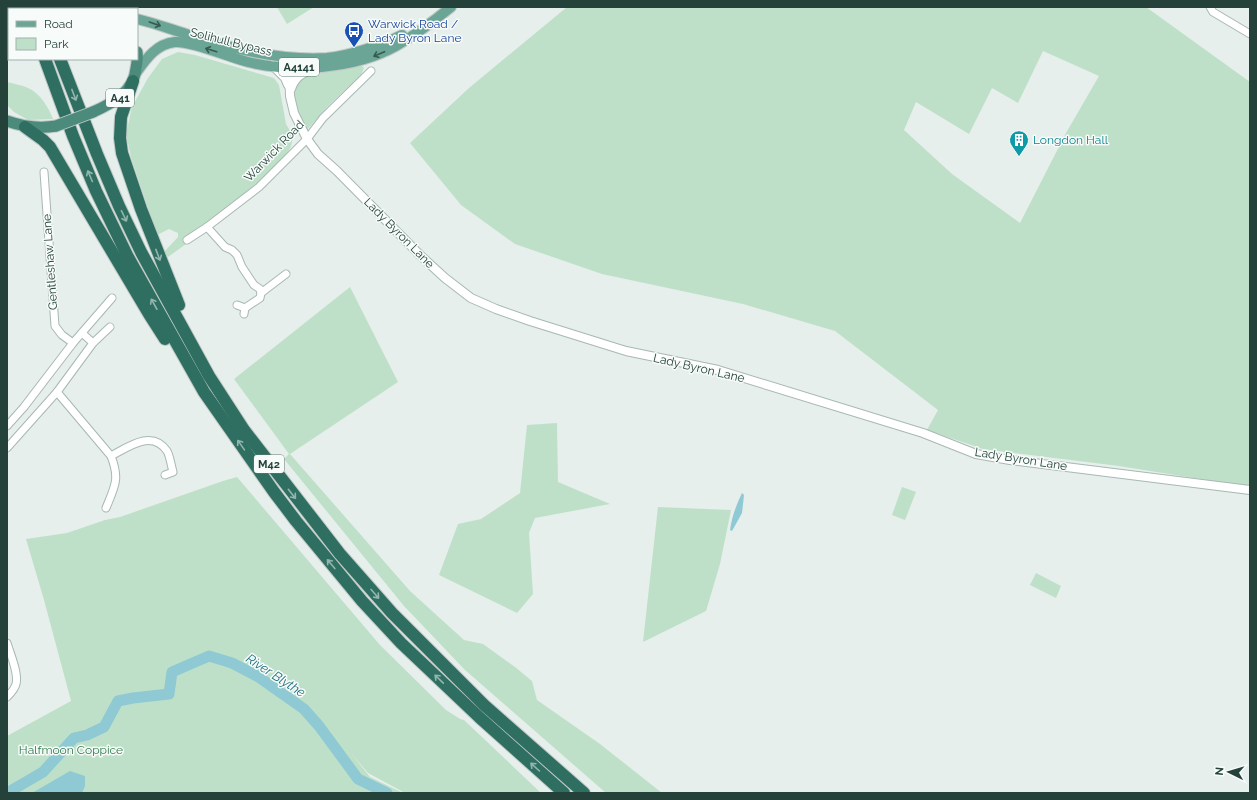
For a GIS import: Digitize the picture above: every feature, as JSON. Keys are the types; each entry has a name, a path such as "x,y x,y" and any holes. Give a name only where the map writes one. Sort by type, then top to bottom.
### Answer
{"highway":[{"name":"M42","path":"45,60 73,136 96,191 128,257 193,375 284,506 362,601 401,643 478,717 564,793"},
{"name":"M42","path":"60,60 97,154 119,206 141,252 209,376 244,430 340,554 392,613 484,705 584,793"},
{"name":"A41","path":"16,124 42,128 56,126 94,112 113,102 122,96 135,77 136,60"},
{"path":"135,77 123,111 120,127 122,153 140,209 172,291 194,339 244,430"},
{"path":"7,115 16,124 44,140 50,147 149,314 172,350 193,375"}],"main road":[{"name":"A4141","path":"436,19 451,7"},
{"name":"Solihull Bypass","path":"138,19 225,45 289,57 327,58 356,52 392,40 436,19"},
{"name":"Solihull Bypass","path":"135,77 148,56 162,46 175,42 189,44 248,62 289,67 320,67 344,64 378,54 396,46 436,19"},
{"path":"225,45 244,54 268,60 282,61 289,67"}],"street":[{"path":"1210,7 1213,12 1250,34"},
{"path":"272,65 286,78 290,92"},
{"name":"Lady Byron Lane","path":"289,67 290,92 294,113 307,139 318,154 445,278 471,298 530,321 626,351 725,372 923,433 976,454 1010,460 1250,490"},
{"path":"290,92 296,78 302,73 320,67"},
{"name":"Warwick Road","path":"187,240 207,227 259,187 307,139 323,118 371,71"},
{"name":"Gentleshaw Lane","path":"44,172 55,326 62,335 73,343"},
{"path":"207,227 225,247 232,250 237,255 242,267 254,285 260,289 262,293"},
{"path":"237,305 244,311 260,298 262,293 286,274"},
{"path":"7,426 24,407 73,343 112,298"},
{"path":"7,448 56,392 94,343 110,327"},
{"path":"82,333 94,343"},
{"path":"56,392 111,456 117,476 116,483 106,508"},
{"path":"111,456 140,441 149,439 159,443 167,451 174,472 165,475"},
{"path":"7,643 15,670 16,683 12,692 7,697"}],"green space":[{"path":"277,7 314,7 287,24"},
{"path":"567,7 1146,7 1250,82 1250,487 1119,466 983,449 927,430 938,410 835,331 743,304 602,274 515,244 461,205 410,143 469,88","holes":["1043,51 1099,76 1066,133 1020,223 952,174 904,130 916,102 969,134 992,88 1018,103"]},
{"path":"178,52 195,55 274,78 279,85 286,124 293,136 289,150 267,174 186,237 186,244 168,257 164,252 178,237 178,233 169,229 157,235 131,157 126,134 132,107 148,78 162,59"},
{"path":"361,65 364,68 361,75 328,106 306,131 294,103 295,87 300,79 316,73"},
{"path":"7,82 26,87 36,93 49,110 53,119 28,120 14,112 7,105"},
{"path":"350,287 398,382 290,454 410,591 464,640 483,644 515,667 532,681 537,700 600,744 662,793 606,793 465,670 404,606 284,459 289,454 234,379"},
{"path":"557,423 558,482 610,504 535,518 529,533 533,594 517,613 439,575 458,524 481,519 520,493 527,425"},
{"name":"Halfmoon Coppice","path":"237,477 380,645 446,710 464,720 541,793 405,793 368,773 351,753 370,777 403,793 7,793 7,736 71,701 26,539 67,533 105,520 120,517"},
{"path":"902,487 916,492 905,520 892,515"},
{"path":"658,507 731,510 720,564 706,611 643,642"},
{"path":"1036,573 1061,586 1056,598 1030,585"}],"water":[{"path":"742,493 744,495 742,513 732,531 730,530 733,516"},
{"path":"70,771 85,776 85,786 82,793 32,793"}],"waterway":[{"name":"River Blythe","path":"7,793 43,772 74,738 87,735 104,727 118,701 169,694 172,672 209,656 232,663 257,676 304,709 319,726 358,779 387,793"}],"place":[{"name":"Warwick Road / Lady Byron Lane","path":"354,48"},
{"name":"Longdon Hall","path":"1019,157"}]}
